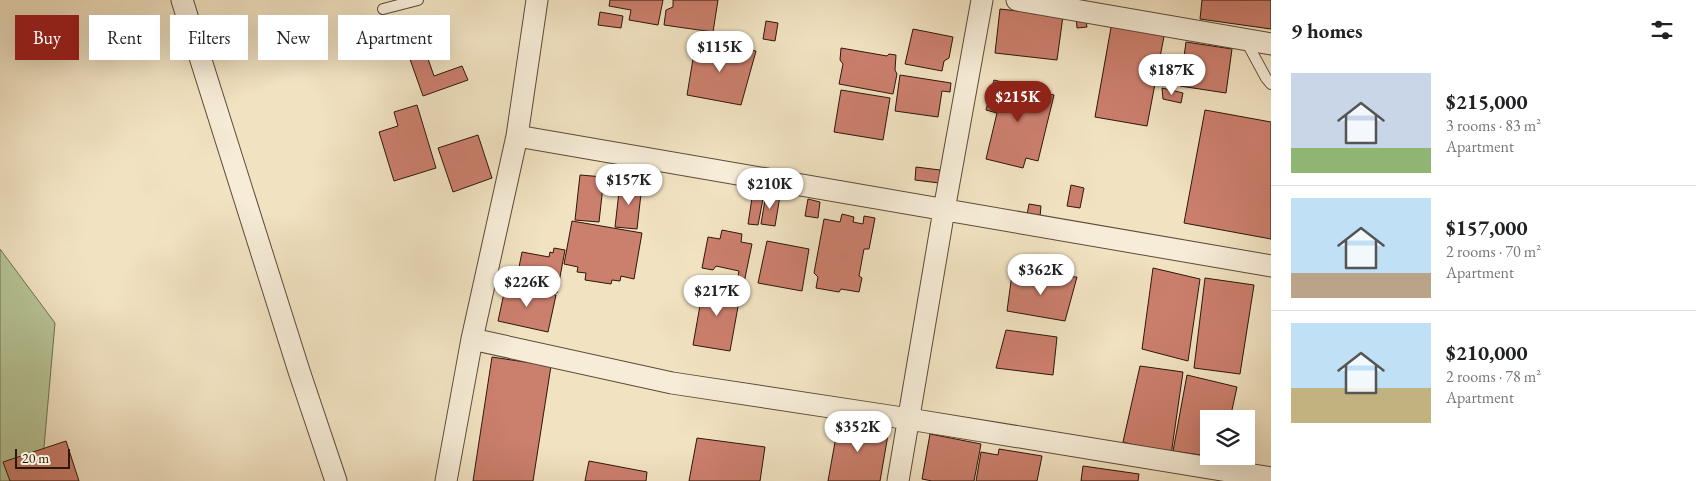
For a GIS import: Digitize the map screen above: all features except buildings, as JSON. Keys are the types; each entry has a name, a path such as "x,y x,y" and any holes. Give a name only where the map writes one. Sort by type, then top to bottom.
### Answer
{"street":[{"path":"182,0 299,371 336,481"},
{"path":"446,481 472,339 517,136 537,0"},
{"path":"898,481 982,0"},
{"path":"1018,0 1271,44"},
{"path":"517,136 1271,266"},
{"path":"472,339 672,383 909,419 1271,478"}],"lane":[{"path":"383,9 418,0"},
{"path":"1245,40 1271,84"}],"green space":[{"path":"0,249 55,323 41,481 0,481"}]}
